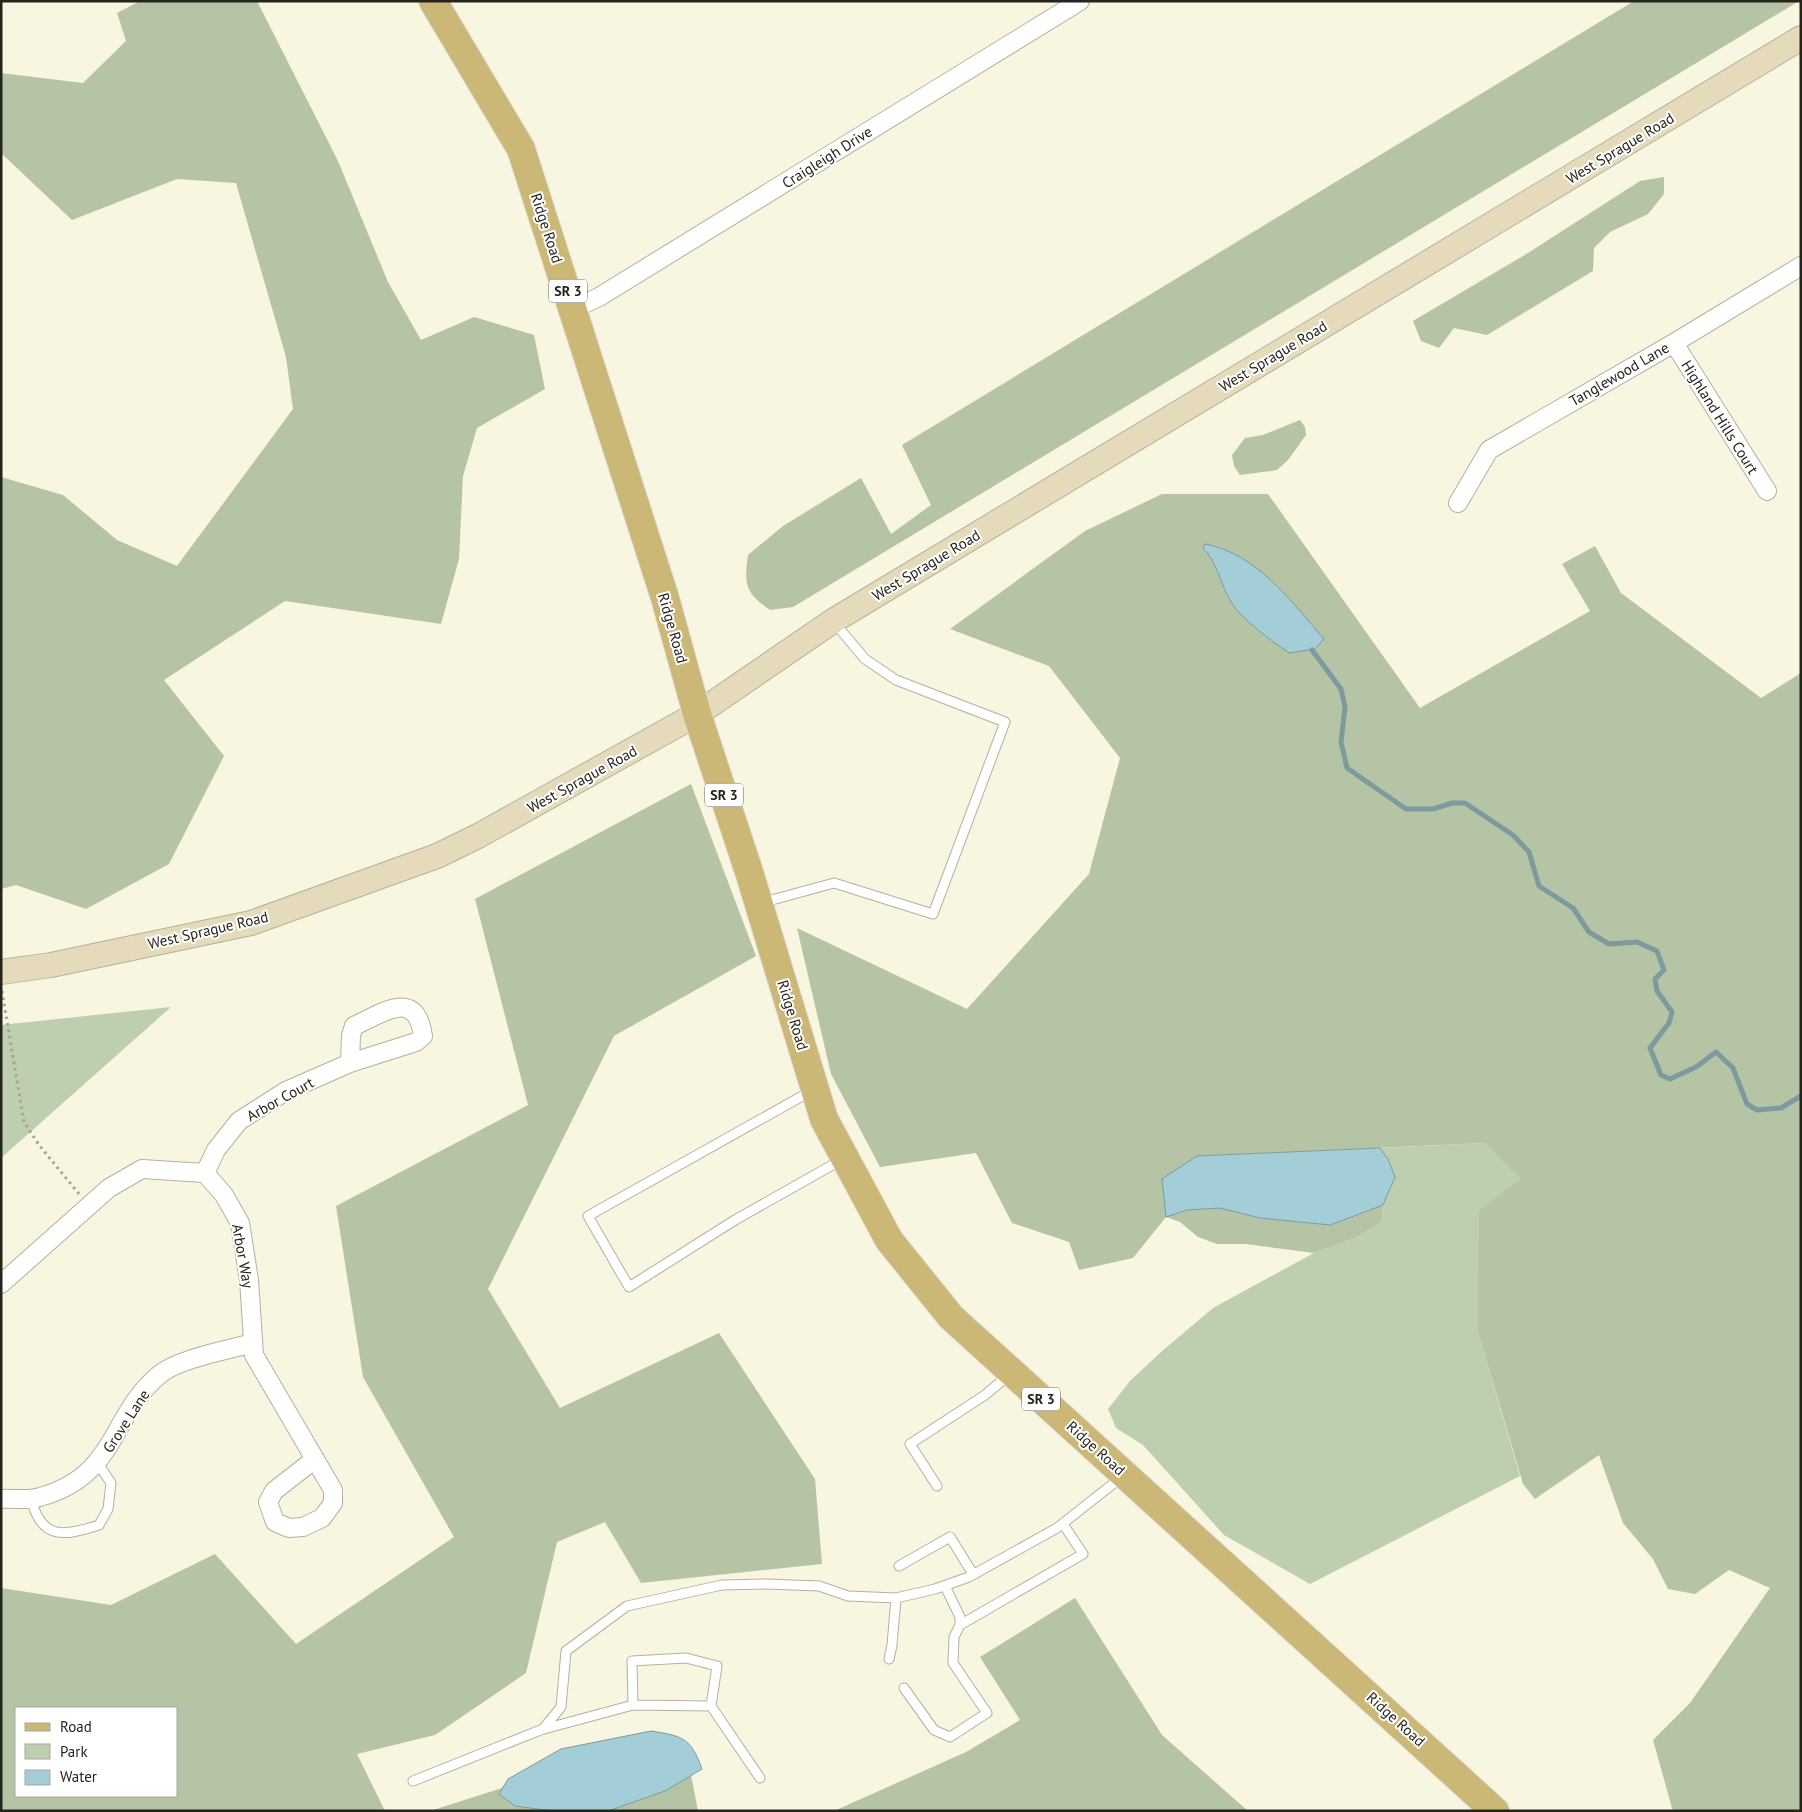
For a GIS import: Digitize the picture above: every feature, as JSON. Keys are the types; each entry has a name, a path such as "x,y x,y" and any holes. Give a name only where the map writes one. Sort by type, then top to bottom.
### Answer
{"main road":[{"name":"Ridge Road","path":"433,1 521,149 665,598 697,714 759,904 824,1119 890,1240 951,1317 1495,1811"}],"street":[{"name":"Craigleigh Drive","path":"573,308 599,297 1080,1"},
{"name":"West Sprague Road","path":"1,972 50,965 251,923 437,856 478,836 697,714 832,621 1801,38"},
{"name":"Tanglewood Lane","path":"1458,502 1489,450 1801,266"},
{"name":"Highland Hills Court","path":"1674,342 1767,491"},
{"name":"Arbor Court","path":"205,1173 216,1150 239,1121 286,1092 350,1063"},
{"path":"1,1284 109,1188 142,1169 205,1173"},
{"name":"Arbor Way","path":"205,1173 224,1195 240,1223 249,1280 254,1355 315,1459"},
{"name":"Grove Lane","path":"1,1499 38,1498 77,1482 104,1456 133,1405 159,1374 176,1364 253,1343"}],"lane":[{"path":"759,904 834,883 933,914 1006,722 896,680 865,659 832,621"},
{"path":"815,1089 588,1216 629,1287 735,1220 845,1158"},
{"path":"938,1486 910,1444 985,1395 1012,1372"},
{"path":"31,1498 35,1516 48,1530 74,1532 99,1525 108,1509 111,1482 97,1462"},
{"path":"544,1729 562,1707 566,1651 627,1606 722,1585 819,1586 848,1596 896,1598 945,1586 973,1574 1062,1524 1125,1474"},
{"path":"960,1625 1083,1554 1062,1524"},
{"path":"899,1566 950,1537 973,1574"},
{"path":"904,1688 934,1730 950,1737 987,1713 954,1663 954,1636 960,1625 960,1617 945,1586"},
{"path":"889,1659 896,1598"},
{"path":"634,1705 632,1661 686,1658 717,1666 711,1706 760,1778"},
{"path":"413,1780 544,1729 634,1705 711,1706"}],"path":[{"path":"1,986 24,1122 38,1145 89,1206"}],"green space":[{"path":"140,1 257,1 338,161 388,282 421,340 474,317 534,335 545,389 477,428 463,476 459,559 441,624 285,601 164,680 224,756 169,864 86,909 16,885 1,889 1,477 63,495 117,540 177,566 293,409 286,357 236,183 177,179 72,220 1,153 1,73 83,83 126,41 117,13"},
{"path":"1634,1 1799,1 793,607 770,610 751,593 746,574 748,555 783,526 861,478 891,534 931,505 902,445"},
{"path":"1664,177 1664,194 1648,214 1610,232 1594,248 1593,271 1487,335 1454,328 1439,348 1421,341 1413,321 1528,253 1640,181"},
{"path":"1300,420 1305,427 1306,435 1288,460 1277,470 1240,475 1234,466 1232,455 1245,438 1263,435"},
{"path":"1162,494 1268,494 1420,708 1590,611 1562,564 1595,546 1621,593 1761,698 1801,673 1801,1811 1673,1811 1653,1740 1690,1703 1770,1588 1729,1570 1695,1594 1668,1589 1653,1559 1623,1523 1599,1455 1535,1499 1523,1484 1478,1332 1479,1210 1521,1179 1485,1143 1197,1156 1166,1216 1187,1210 1220,1208 1260,1218 1330,1225 1383,1205 1382,1222 1355,1238 1314,1253 1246,1244 1217,1244 1198,1237 1180,1222 1166,1217 1133,1258 1079,1270 1069,1242 1012,1223 976,1153 880,1167 831,1074 797,928 967,1009 1089,874 1120,758 1049,666 950,629 1085,531"},
{"path":"691,784 756,956 614,1036 488,1289 560,1408 719,1333 815,1479 822,1564 641,1583 605,1522 557,1542 526,1673 435,1735 357,1754 385,1811 1,1811 1,1588 111,1605 215,1554 296,1644 454,1537 363,1377 336,1206 528,1105 475,899"},
{"path":"171,1007 1,1158 1,1025"},
{"path":"1485,1143 1522,1179 1478,1332 1520,1476 1310,1584 1224,1535 1143,1445 1116,1428 1108,1409 1130,1381 1213,1308 1314,1253 1355,1238 1382,1222 1383,1205 1395,1177 1388,1159 1380,1148"},
{"path":"1075,1598 1162,1735 1248,1811 834,1811 966,1752 1020,1720 980,1657"},
{"path":"647,1742 688,1759 698,1811 430,1811"}],"water":[{"path":"1205,544 1241,557 1257,568 1286,595 1324,639 1315,649 1289,653 1258,630 1231,602 1216,567 1203,548"},
{"path":"1380,1148 1388,1159 1395,1177 1383,1205 1330,1225 1260,1218 1220,1208 1187,1210 1166,1217 1162,1179 1197,1156"},
{"path":"651,1731 684,1740 694,1751 702,1769 665,1791 608,1811 553,1811 515,1806 499,1794 508,1779 561,1749"}],"waterway":[{"path":"1312,650 1341,689 1345,707 1341,742 1347,768 1406,809 1433,809 1452,803 1465,803 1513,835 1529,852 1539,886 1573,908 1589,932 1609,944 1637,942 1657,951 1664,970 1655,979 1657,991 1672,1012 1669,1023 1650,1048 1661,1075 1670,1079 1696,1067 1716,1052 1733,1068 1747,1104 1757,1110 1781,1108 1801,1096"}]}
